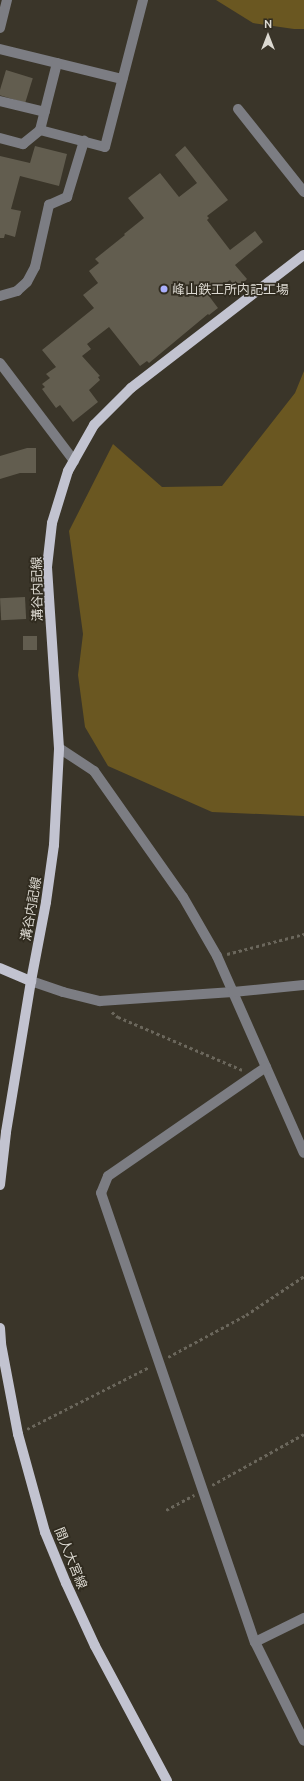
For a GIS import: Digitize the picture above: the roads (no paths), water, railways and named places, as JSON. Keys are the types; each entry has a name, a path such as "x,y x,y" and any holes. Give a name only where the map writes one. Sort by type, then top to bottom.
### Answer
{"main road":[{"name":"溝谷内記線","path":"31,981 46,902 54,845 59,748 47,567 52,523 68,472 94,425 131,388 304,255"},
{"path":"0,968 31,981 6,1132 0,1185"},
{"name":"間人大宮線","path":"0,1328 4,1359 18,1434 45,1532 66,1583 95,1646 167,1781"}],"street":[{"path":"0,28 7,0"},
{"path":"40,130 105,147 143,0"},
{"path":"0,49 122,79"},
{"path":"0,138 23,144 40,130 57,63"},
{"path":"0,101 45,112"},
{"path":"238,109 304,192"},
{"path":"0,296 17,291 27,282 32,272 49,204 67,198 84,141"},
{"path":"0,363 74,461"},
{"path":"59,748 94,771 183,898 217,956 304,1153"},
{"path":"31,981 63,992 100,1001 233,992 304,985"},
{"path":"266,1066 108,1176 101,1193 255,1642 304,1741"},
{"path":"255,1642 304,1618"}],"place":[{"name":"峰山鉄工所内記工場","path":"164,289"}]}
